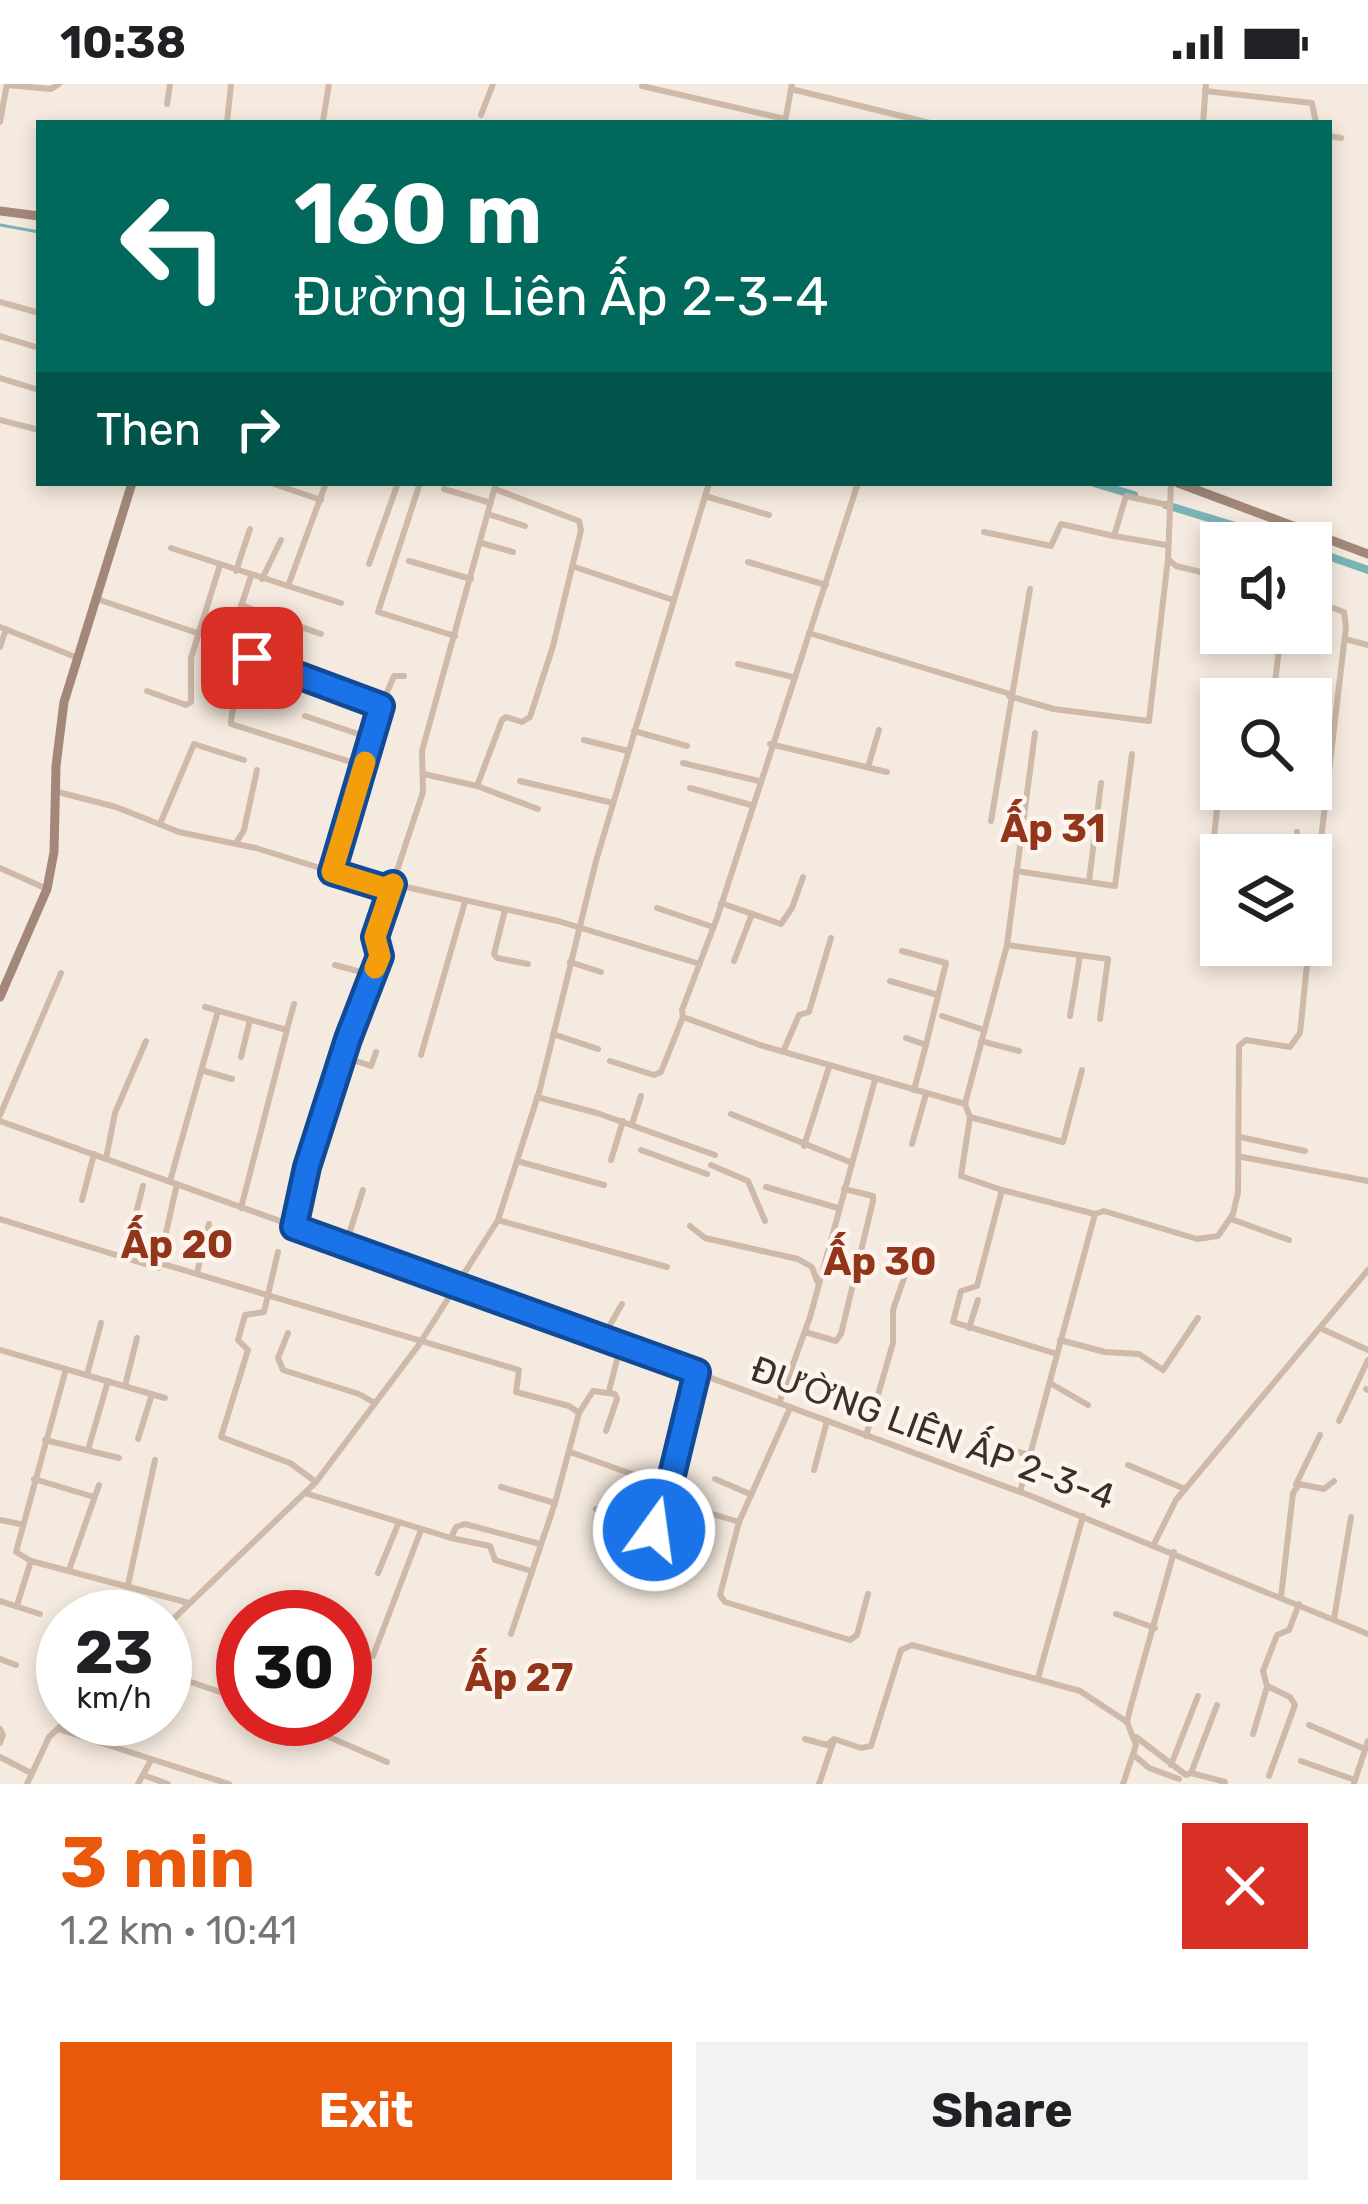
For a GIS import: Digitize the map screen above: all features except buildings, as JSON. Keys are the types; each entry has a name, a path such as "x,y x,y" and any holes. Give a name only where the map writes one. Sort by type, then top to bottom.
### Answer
{"street":[{"path":"0,121 7,84 51,89 59,84"},
{"path":"167,104 170,84"},
{"path":"227,120 231,84"},
{"path":"323,120 329,84"},
{"path":"482,116 494,84"},
{"path":"643,86 781,120"},
{"path":"785,120 792,87 918,120"},
{"path":"1202,120 1206,88 1312,104 1315,120"},
{"path":"1332,136 1341,138"},
{"path":"2,214 36,216"},
{"path":"0,302 36,313"},
{"path":"0,336 36,347"},
{"path":"0,378 36,389"},
{"path":"0,420 36,429"},
{"path":"0,997 47,889 54,852 54,791 64,702 131,486"},
{"path":"281,486 321,500"},
{"path":"289,586 325,486"},
{"path":"369,564 397,486"},
{"path":"419,486 378,612 455,636"},
{"path":"294,1227 307,1167 380,956 375,937 423,792 422,752 495,486 580,521 581,530 530,717 522,722 502,720 477,786"},
{"path":"192,1601 316,1482 421,1341 498,1220 537,1097 613,803 709,486"},
{"path":"610,1061 654,1075 661,1072 857,486"},
{"path":"808,633 1054,709 1149,722 1173,486"},
{"path":"1176,486 1368,554"},
{"path":"444,489 491,503"},
{"path":"705,496 769,515"},
{"path":"1114,536 1126,496 1168,505"},
{"path":"488,514 525,526"},
{"path":"984,532 1052,546 1060,524 1166,545"},
{"path":"236,571 250,529"},
{"path":"262,579 280,540"},
{"path":"481,543 513,552"},
{"path":"171,548 341,603"},
{"path":"1168,559 1200,572"},
{"path":"409,561 471,579"},
{"path":"748,562 826,585"},
{"path":"148,691 189,704 191,658 220,565"},
{"path":"572,566 673,600"},
{"path":"229,644 251,576"},
{"path":"991,821 1030,589"},
{"path":"97,599 250,651 252,658 231,712 232,724 364,766"},
{"path":"241,605 321,634"},
{"path":"1322,834 1345,638 1344,612 1332,608"},
{"path":"0,647 3,628 78,658"},
{"path":"1345,638 1368,645"},
{"path":"252,658 381,706"},
{"path":"738,664 793,677"},
{"path":"332,872 381,706 394,676 404,676"},
{"path":"305,716 373,739"},
{"path":"867,767 879,730"},
{"path":"634,731 687,746"},
{"path":"1034,733 1007,944 965,1104 970,1117 961,1176 1197,1239 1218,1236 1231,1219 1238,1192 1239,1046 1246,1040 1290,1047 1296,1043 1306,966"},
{"path":"584,740 628,751"},
{"path":"160,824 194,744 244,760"},
{"path":"770,744 886,772"},
{"path":"1016,871 1115,886 1132,754"},
{"path":"683,763 759,781"},
{"path":"236,843 244,830 257,770"},
{"path":"424,774 477,786 538,809"},
{"path":"520,782 613,803"},
{"path":"1089,882 1101,783"},
{"path":"690,788 751,805"},
{"path":"54,791 384,888 393,884 578,927 700,964"},
{"path":"0,868 47,889"},
{"path":"721,903 781,924 802,877"},
{"path":"422,1055 465,902"},
{"path":"656,908 713,927"},
{"path":"505,910 494,954 528,964"},
{"path":"734,961 752,914"},
{"path":"783,1052 799,1015 809,1012 831,938"},
{"path":"1007,944 1108,959 1100,1019"},
{"path":"902,951 946,963 914,1090"},
{"path":"1070,1016 1080,956"},
{"path":"570,962 601,972"},
{"path":"335,965 372,975"},
{"path":"0,1118 61,974"},
{"path":"890,981 938,995"},
{"path":"241,1208 294,1004"},
{"path":"205,1007 287,1030"},
{"path":"0,1219 158,1268 173,1183 218,1011"},
{"path":"941,1016 984,1030"},
{"path":"683,1017 875,1081 965,1104"},
{"path":"242,1057 250,1020"},
{"path":"553,1034 598,1048"},
{"path":"906,1038 926,1045"},
{"path":"106,1159 115,1113 146,1041"},
{"path":"981,1041 1018,1051"},
{"path":"342,1057 370,1066 376,1052"},
{"path":"804,1145 829,1066"},
{"path":"200,1070 232,1079"},
{"path":"970,1117 1063,1142 1082,1070"},
{"path":"779,1403 804,1332 875,1081"},
{"path":"912,1144 926,1094"},
{"path":"611,1160 641,1096"},
{"path":"537,1097 715,1155"},
{"path":"730,1114 850,1162"},
{"name":"ĐƯỜNG LIÊN ẤP 2-3-4","path":"0,1118 1020,1492 1368,1634"},
{"path":"1240,1137 1305,1150"},
{"path":"641,1150 707,1174"},
{"path":"82,1200 94,1154"},
{"path":"1240,1156 1368,1180"},
{"path":"517,1160 604,1186"},
{"path":"711,1165 748,1181 765,1221"},
{"path":"125,1256 143,1186"},
{"path":"766,1186 839,1208"},
{"path":"804,1332 836,1341 841,1334 873,1196 844,1189"},
{"path":"346,1245 363,1190"},
{"path":"1002,1190 977,1286 961,1291 953,1322 1057,1354"},
{"path":"1020,1492 1095,1214"},
{"path":"1231,1219 1288,1240"},
{"path":"498,1220 667,1267"},
{"path":"196,1273 209,1224"},
{"path":"690,1226 705,1238 798,1259 812,1268 818,1285"},
{"path":"866,1436 892,1343 893,1310 914,1249"},
{"path":"278,1252 264,1312 245,1315 241,1327 238,1340 248,1350 221,1437 290,1463 316,1482"},
{"path":"160,1262 519,1370 516,1392 579,1413"},
{"path":"1154,1544 1165,1517 1185,1489 1368,1270"},
{"path":"968,1328 977,1300"},
{"path":"603,1337 622,1304"},
{"path":"1060,1340 1105,1352 1138,1354 1163,1370 1198,1318"},
{"path":"87,1375 101,1323"},
{"path":"1320,1328 1368,1350"},
{"path":"288,1333 278,1358 283,1370 375,1403"},
{"path":"125,1386 137,1338"},
{"path":"609,1391 621,1344"},
{"path":"0,1349 165,1399"},
{"path":"1339,1421 1368,1360"},
{"path":"66,1369 16,1552 31,1561 144,1590"},
{"path":"671,1564 689,1536 697,1502 672,1487 671,1479 697,1372"},
{"path":"88,1450 108,1381"},
{"path":"1049,1382 1088,1405"},
{"path":"511,1634 579,1413 591,1392 609,1391 617,1397 606,1431"},
{"path":"138,1439 152,1394"},
{"path":"790,1408 739,1522 720,1595 724,1602 853,1640 868,1594"},
{"path":"814,1470 827,1421"},
{"path":"1281,1597 1295,1488 1320,1435"},
{"path":"45,1440 118,1458"},
{"path":"999,1447 1030,1455"},
{"path":"570,1452 660,1484"},
{"path":"128,1585 155,1460"},
{"path":"1127,1465 1185,1489"},
{"path":"34,1479 94,1497"},
{"path":"596,1509 651,1533 659,1516 650,1502 660,1484 671,1479"},
{"path":"715,1479 750,1494"},
{"path":"1295,1488 1304,1484 1324,1490 1334,1481"},
{"path":"69,1570 99,1485"},
{"path":"501,1487 555,1503"},
{"path":"305,1493 421,1530 490,1546 493,1559 531,1571"},
{"path":"696,1509 739,1522"},
{"path":"1037,1678 1083,1516"},
{"path":"1334,1618 1351,1517"},
{"path":"0,1520 21,1524"},
{"path":"378,1574 399,1522"},
{"path":"451,1538 456,1527 465,1524 540,1544"},
{"path":"373,1656 421,1530"},
{"path":"1127,1722 1174,1552"},
{"path":"17,1605 31,1561"},
{"path":"0,1600 36,1612"},
{"path":"1252,1734 1268,1687 1263,1672 1277,1635 1288,1630 1299,1604"},
{"path":"1116,1614 1155,1628"},
{"path":"834,1739 861,1748 871,1746 904,1646 1080,1690 1127,1722 1136,1737 1186,1775 1225,1782"},
{"path":"0,1659 16,1665"},
{"path":"1268,1687 1290,1697 1294,1706 1269,1777"},
{"path":"1171,1765 1198,1696"},
{"path":"1191,1773 1217,1705"},
{"path":"1301,1761 1354,1782 1364,1765 1367,1745 1310,1725"},
{"path":"0,1730 0,1743"},
{"path":"1124,1784 1136,1737"},
{"path":"805,1739 827,1744 834,1739"},
{"path":"819,1784 834,1739"},
{"path":"27,1784 45,1746"},
{"path":"109,1746 229,1784"},
{"path":"349,1746 386,1762"},
{"path":"1134,1754 1149,1768 1179,1779"},
{"path":"0,1757 32,1773"},
{"path":"138,1784 151,1760"},
{"path":"142,1775 168,1784"}],"waterway":[{"path":"0,225 36,231"},
{"path":"1104,486 1134,495"},
{"path":"1166,505 1222,522"},
{"path":"1332,557 1368,570"}],"slow traffic":[{"path":"365,762 332,872 384,888 393,884 375,937 380,956 375,968"}],"district":[{"name":"Ấp 31","path":"1053,828"},
{"name":"Ấp 20","path":"177,1244"},
{"name":"Ấp 30","path":"880,1261"},
{"name":"Ấp 27","path":"519,1677"}],"route":[{"path":"252,658 381,706 332,872 384,888 393,884 375,937 380,956 307,1167 294,1227 697,1372 671,1479 660,1484 650,1502 659,1516 654,1530"}]}
